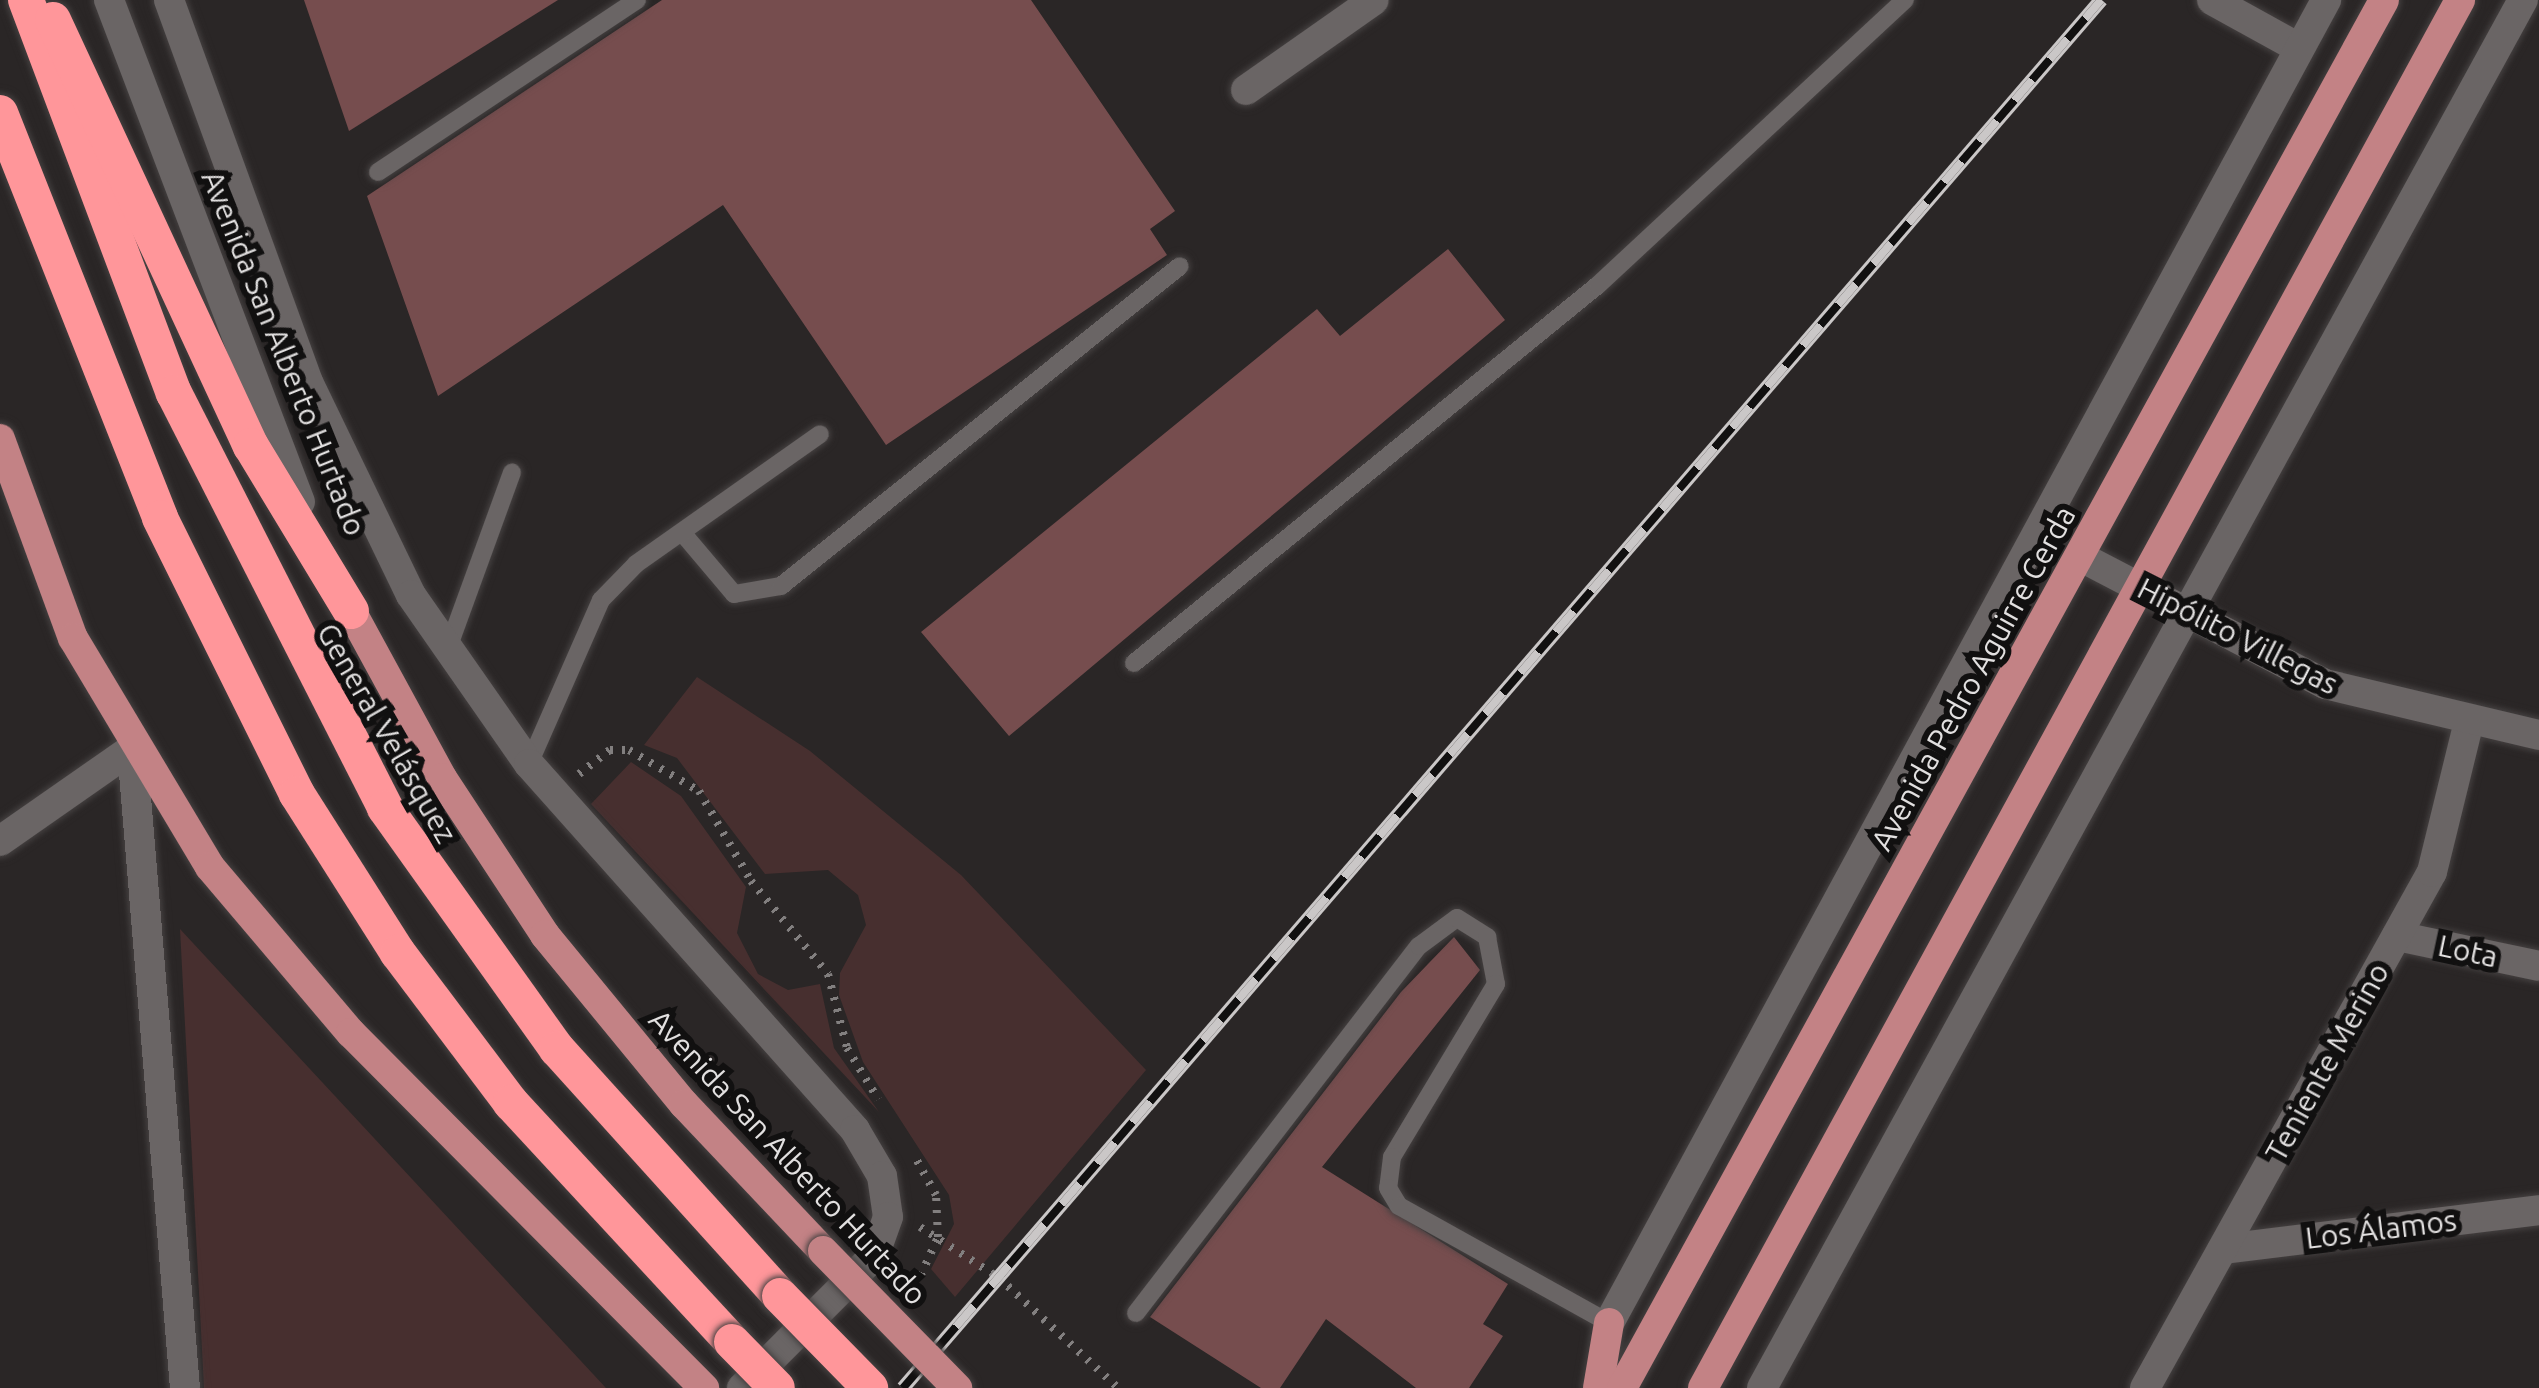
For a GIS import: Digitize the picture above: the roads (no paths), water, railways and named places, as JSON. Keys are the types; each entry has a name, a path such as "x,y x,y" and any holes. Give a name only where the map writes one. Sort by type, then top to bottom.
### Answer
{"highway":[{"name":"General Velásquez","path":"26,0 174,393 385,808 557,1049 780,1296 870,1388"},
{"path":"42,0 251,446 351,610"},
{"path":"0,112 160,518 297,794 398,953 511,1103 777,1388"}],"main road":[{"name":"Avenida Pedro Aguirre Cerda","path":"1622,1388 2384,0"},
{"path":"1703,1388 2460,0"},
{"path":"0,439 73,638 132,749 296,972 698,1382"},
{"name":"Avenida San Alberto Hurtado","path":"351,610 442,778 545,935 684,1104 957,1388"},
{"path":"1598,1388 1609,1323"}],"street":[{"name":"Avenida San Alberto Hurtado","path":"110,0 279,453 351,610"},
{"path":"169,0 341,460 447,651 529,764 856,1130 882,1176 888,1217 874,1256 742,1388"},
{"path":"1246,90 1374,0"},
{"path":"2212,0 2299,48"},
{"name":"Avenida Pedro Aguirre Cerda","path":"1609,1323 2326,0"},
{"path":"1762,1388 2192,615 2523,0"},
{"name":"Hipólito Villegas","path":"2081,557 2325,684 2539,735"},
{"name":"Teniente Merino","path":"2146,1388 2446,841 2469,721"},
{"path":"0,841 132,749"},
{"path":"132,749 185,1388"},
{"name":"Lota","path":"2396,936 2539,966"},
{"name":"Los Álamos","path":"2223,1249 2539,1210"}],"lane":[{"path":"378,172 638,0"},
{"path":"1134,663 1598,285 1905,0"},
{"path":"686,536 734,594 781,586 1180,266"},
{"path":"529,764 601,600 635,564 686,536 820,434"},
{"path":"447,651 512,472"},
{"path":"1136,1313 1419,946 1456,918 1486,937 1496,984 1392,1157 1388,1188 1400,1206 1609,1323"}],"railway":[{"path":"903,1388 2101,0"}]}
